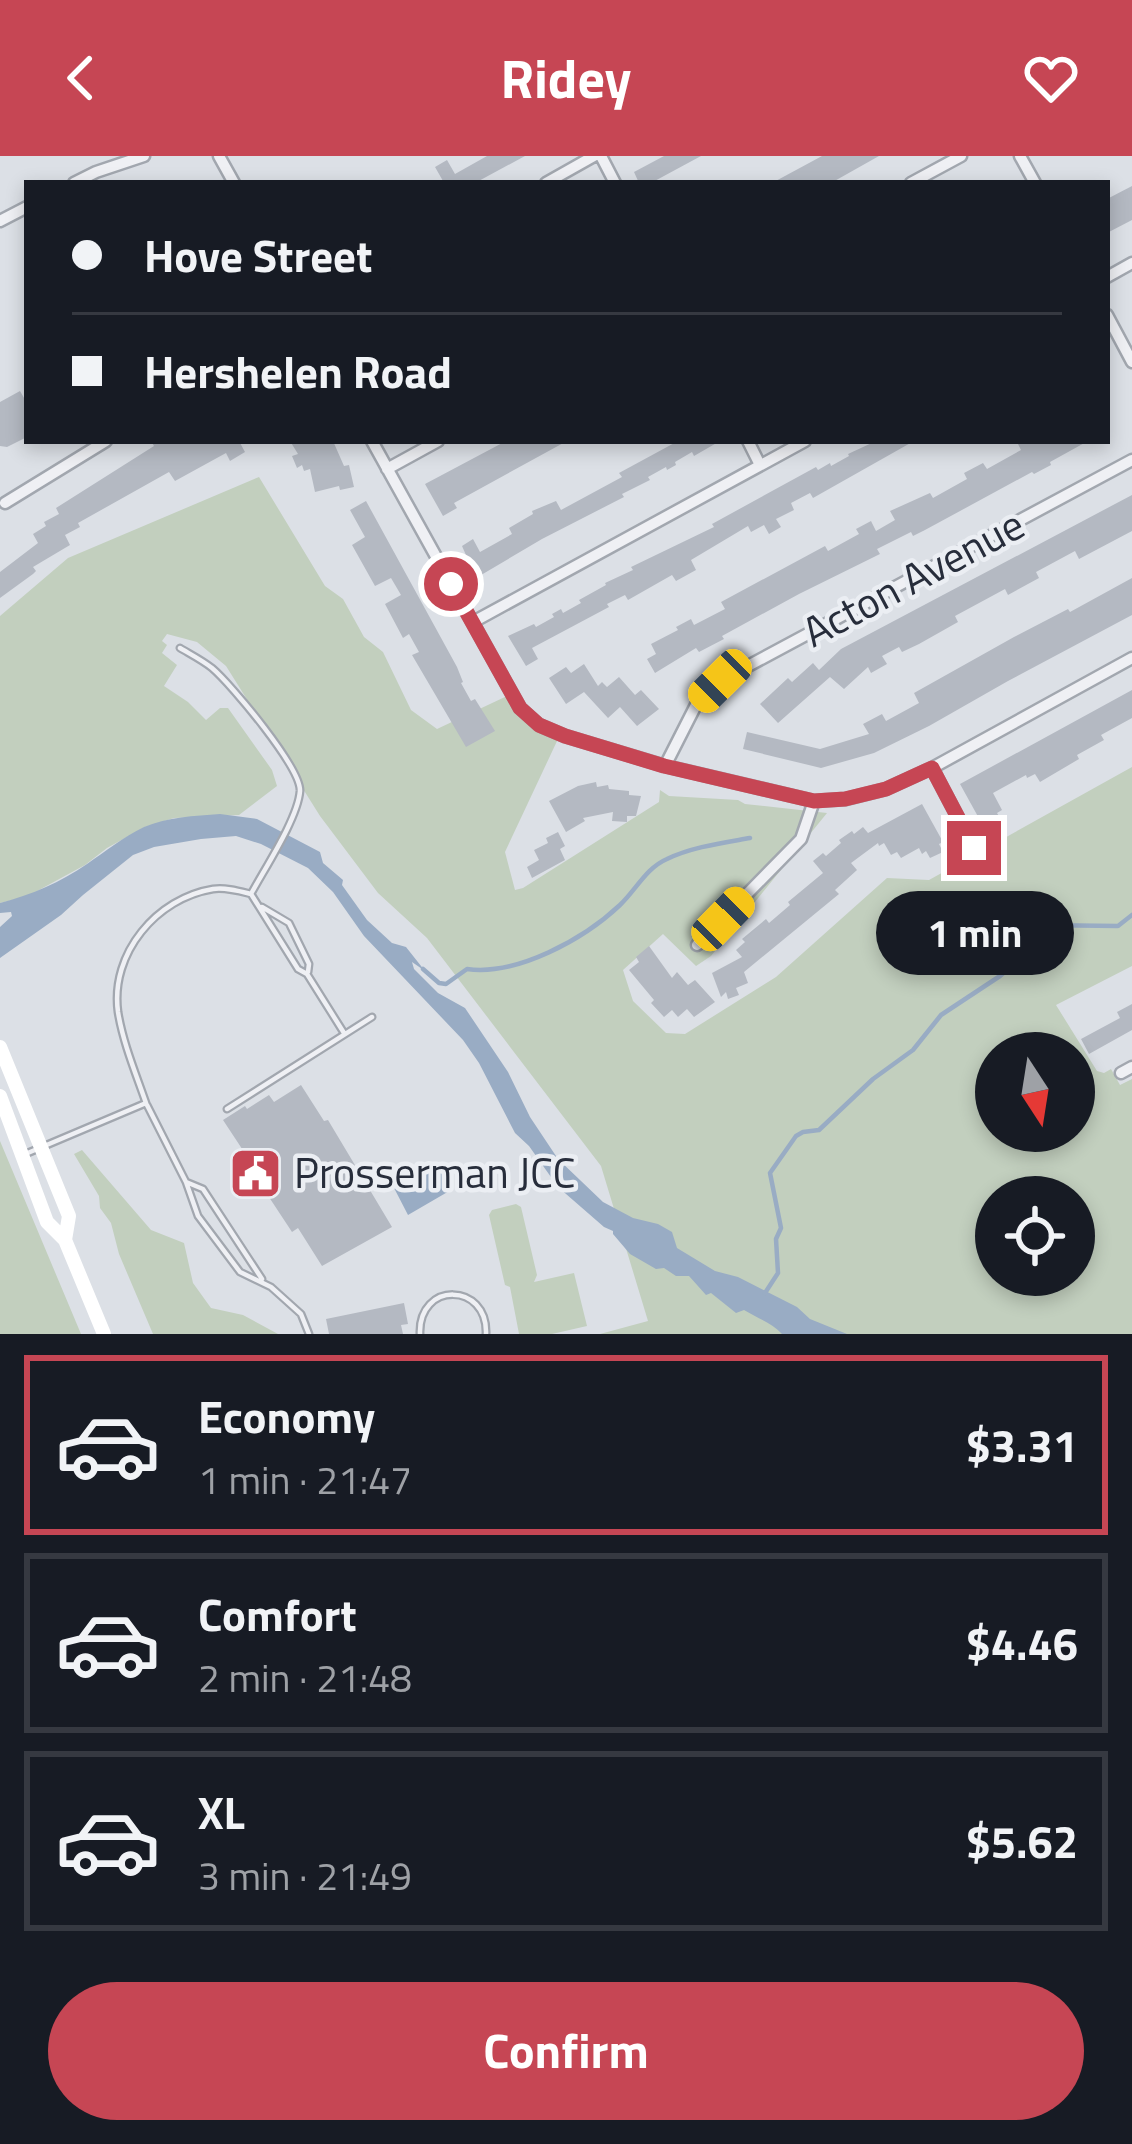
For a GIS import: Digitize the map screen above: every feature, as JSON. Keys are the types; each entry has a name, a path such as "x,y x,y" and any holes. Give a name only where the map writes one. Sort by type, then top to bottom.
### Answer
{"main road":[{"path":"0,1047 69,1216 64,1240"},
{"path":"0,1096 47,1222 64,1240 104,1334"}],"street":[{"path":"80,180 144,156"},
{"path":"552,180 597,156"},
{"path":"917,180 961,156"},
{"path":"1110,321 1132,362"},
{"path":"5,503 101,444"},
{"path":"374,444 520,708 539,725 565,736 664,766 814,801 845,799 886,789 932,768 1132,658"},
{"path":"387,469 433,444"},
{"path":"750,444 760,465"},
{"path":"472,622 799,444"},
{"name":"Acton Avenue","path":"664,766 696,705 720,681 1132,460"},
{"path":"932,768 974,848"},
{"path":"697,945 801,839 814,801"}],"lane":[{"path":"180,648 226,682 292,766 301,786 295,810 251,894"},
{"path":"309,1334 301,1314 265,1284 240,1272 198,1216 146,1103 118,1010 118,987 142,928 164,907 218,887 251,894 344,1034"},
{"path":"257,904 289,922 309,964 307,974"},
{"path":"226,1109 372,1017"},
{"path":"23,1155 146,1103"},
{"path":"186,1182 203,1189 265,1284"},
{"path":"420,1334 426,1308 434,1300 455,1294 482,1311 486,1334"}],"green space":[{"path":"259,477 325,586 343,599 364,637 383,652 411,710 437,729 507,696 525,721 558,739 505,852 515,890 659,802 660,790 669,796 827,813 711,956 696,966 663,934 623,970 633,1001 666,1033 685,1034 776,977 887,878 929,880 1132,767 1132,966 1056,1005 1073,1032 975,1032 975,1152 1095,1152 1095,1068 1104,1073 1111,1069 1120,1085 1132,1079 1132,1334 600,1334 648,1321 601,1166 427,938 378,893 320,816 226,666 197,642 167,634 162,653 177,665 164,686 206,720 220,708 228,708 272,770 277,786 239,815 174,818 145,827 28,896 0,903 0,616 68,558"},
{"path":"0,1141 81,1334 0,1334"},
{"path":"82,1150 151,1230 184,1243 193,1283 211,1308 243,1315 278,1334 153,1334 111,1223 74,1154"},
{"path":"516,1204 521,1207 537,1275 534,1282 574,1273 587,1326 552,1334 519,1334 489,1215"}],"water":[{"path":"220,814 257,819 320,852 323,863 343,880 367,920 392,943 406,947 425,971 412,962 414,969 438,993 465,1008 558,1159 603,1202 672,1232 677,1248 715,1271 738,1277 797,1307 810,1319 847,1334 782,1334 744,1310 736,1313 711,1293 706,1295 689,1276 656,1269 630,1254 613,1231 558,1187 515,1133 463,1040 364,936 333,892 308,868 261,844 236,836 201,839 133,855 0,958 0,927 12,916 11,912 0,913 0,903 67,877 144,827"},
{"path":"435,1162 451,1190 408,1215 393,1186"}],"building":[{"path":"487,156 525,156 481,180 442,180 435,167 447,160 455,174"},
{"path":"664,156 701,156 657,180 638,180 634,172"},
{"path":"822,156 879,156 836,180 778,180"},
{"path":"1132,186 1132,220 1110,231 1110,197"},
{"path":"20,391 24,398 24,438 7,447 0,446 0,402"},
{"path":"241,444 245,452 230,461 226,453 175,481 169,472 78,523 80,527 65,535 70,545 33,567 33,574 0,598 0,572 38,543 33,534 59,514 56,508 154,446"},
{"path":"292,444 334,444 344,466 349,465 354,487 315,492 310,469 297,468 292,456 298,454"},
{"path":"500,444 562,444 454,503 457,508 443,516 425,484"},
{"path":"672,444 715,444 694,456 692,452 622,494 624,497 476,578 462,546 473,539 480,552 512,534 509,528 532,511 556,501 561,510 622,477 619,473"},
{"path":"870,444 909,444 813,498 810,493 791,503 794,510 776,519 781,527 769,534 764,525 751,532 748,526 691,560 696,570 676,581 672,575 628,600 625,595 607,604 609,607 532,648 538,659 526,666 508,636 536,627 561,609 563,613 633,570 631,567"},
{"path":"1018,444 1083,444 925,530 877,549 880,554 655,673 647,659 656,654 651,644 678,630 676,627 691,619 694,625 725,609 721,602 825,546 828,551 859,534 856,529 871,521 876,531 895,520 890,511 930,493 933,498 967,479 964,473 983,463 987,469 1021,450"},
{"path":"1132,495 1132,531 1079,559 1075,551 1036,572 1039,578 1008,595 1005,589 955,616 958,622 919,644 882,656 887,664 871,673 868,667 844,689 830,677 778,723 760,704 813,663 819,670 841,649"},
{"path":"366,501 471,701 475,699 495,731 466,747 412,655 419,652 409,634 403,638 385,604 401,595 391,578 375,586 352,545 365,537 350,510"},
{"path":"1132,578 1132,615 874,753 821,768 743,749 747,732 820,749 869,734 863,724 882,714 886,721 919,703 914,693"},
{"path":"584,664 598,686 602,682 607,687 619,677 635,695 641,690 659,709 637,726 620,707 608,718 584,692 566,704 549,678 566,667 571,673"},
{"path":"1132,690 1132,718 1101,735 1104,740 1040,782 1035,774 1026,775 993,793 1002,810 997,813 1000,818 981,822 960,784"},
{"path":"596,782 597,787 608,785 641,796 636,816 627,816 627,822 612,821 613,812 583,818 566,832 549,801"},
{"path":"922,804 943,842 939,844 943,852 930,858 919,848 901,858 878,843 851,863 857,870 835,890 839,894 744,972 748,983 736,988 739,995 728,999 726,992 721,997 712,973 742,957 736,950 745,942 742,939 766,919 769,923 823,873 813,861 823,853 826,856 852,831 863,827 868,833"},
{"path":"558,832 565,860 532,878 527,867 539,860 534,850"},
{"path":"649,946 672,978 677,972 688,985 695,980 715,1002 694,1017 687,1009 678,1017 672,1010 664,1017 629,970"},
{"path":"1132,1004 1132,1030 1095,1051 1094,1032 1120,1018 1117,1012"},
{"path":"301,1085 324,1121 328,1120 392,1227 322,1266 298,1228 292,1232 261,1185 255,1189 244,1173 254,1167 223,1120 269,1095 274,1102"},
{"path":"404,1303 408,1324 401,1325 403,1334 329,1334 326,1319"}],"waterway":[{"path":"423,969 446,984 467,969 528,961 605,918 660,863 697,848 750,838"},
{"path":"765,1293 778,1273 776,1239 781,1228 770,1173 796,1136 819,1130 873,1079 913,1050 941,1015 1013,965 1036,925 1118,926 1132,915"}],"place":[{"name":"Prosserman JCC","path":"255,1173"}],"route":[{"path":"451,584 520,708 539,725 664,766 814,801 886,789 932,768 974,848"}]}
